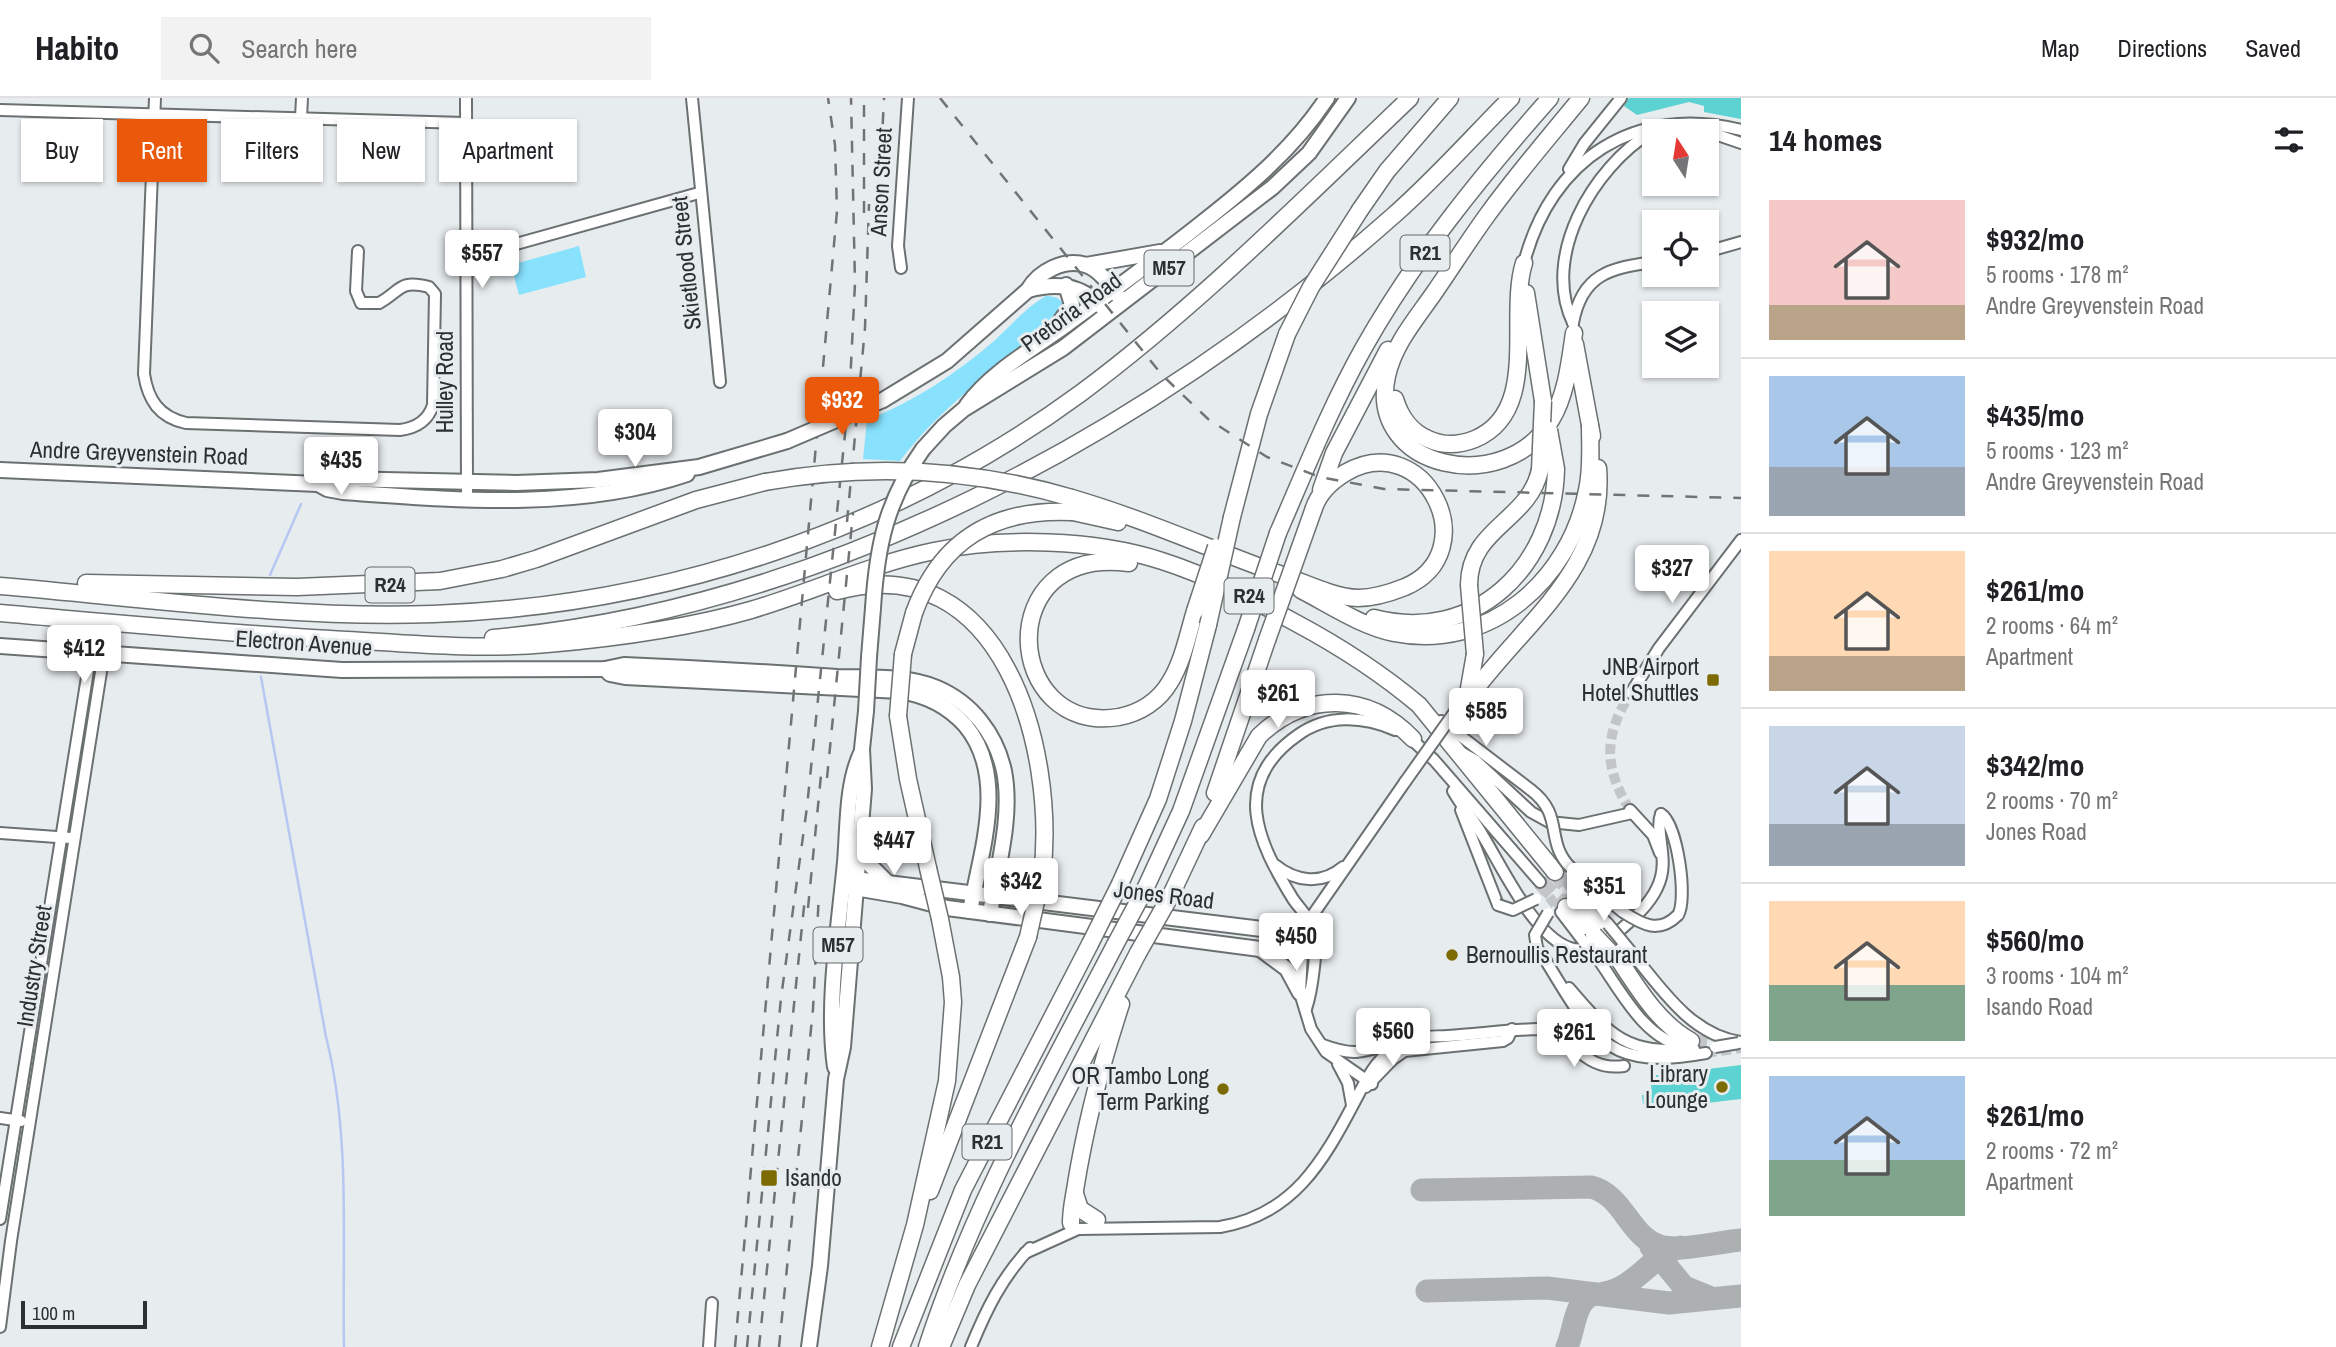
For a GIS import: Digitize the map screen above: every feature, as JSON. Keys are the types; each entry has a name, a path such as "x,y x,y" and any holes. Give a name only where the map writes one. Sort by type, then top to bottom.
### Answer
{"highway":[{"path":"0,586 355,615 434,614 552,603 618,593 687,578 804,543 920,492 976,460 1080,393 1174,318 1410,98"},
{"name":"R21","path":"901,1347 963,1191 1120,884 1158,799 1183,721 1208,625 1231,513 1259,414 1287,334 1311,287 1360,210 1387,171 1450,98"},
{"path":"416,644 578,627 710,600 826,562 944,512 1076,443 1167,388 1229,346 1301,292 1397,213 1511,98"},
{"name":"R21","path":"927,1347 964,1244 1011,1143 1146,887 1181,811 1278,533 1324,425 1362,350 1400,288 1477,183 1550,98"},
{"path":"1573,328 1559,405 1540,436 1524,450 1496,463 1468,467 1425,456 1404,440 1392,419 1386,398 1386,378 1392,359 1414,320 1488,213 1581,98"},
{"path":"1201,835 1267,640 1335,453 1388,350 1462,239 1488,213"},
{"path":"1423,309 1395,372 1396,403 1407,423 1423,437 1447,444 1466,442 1479,437 1499,422 1514,392 1518,289 1524,262"},
{"path":"1328,604 1385,621 1441,620 1489,600 1513,580 1526,565 1544,534 1551,509 1543,401 1530,323 1524,262"},
{"path":"1467,695 1558,595 1588,541 1596,514 1599,480 1573,328"},
{"path":"1328,604 1375,627 1409,635 1463,631 1492,622 1541,584 1567,548 1588,489 1590,425"},
{"path":"1244,561 1318,588 1357,598 1375,596 1408,586 1420,578 1436,559 1444,532 1443,516 1430,486 1412,472 1384,463 1354,468 1329,485 1315,505"},
{"name":"R24","path":"0,578 225,587 369,586 440,581 525,563 696,500 765,482 829,472 917,470 1004,481 1072,505 1154,525 1244,561 1328,604"},
{"path":"1467,695 1475,654 1469,585 1471,562 1477,549 1526,500 1548,470"},
{"path":"880,1347 915,1225 944,1097 952,1040 951,977 908,779 898,716 903,653 914,613 925,587 938,566 958,545 981,528 1023,513 1072,505"},
{"path":"1180,568 1117,561 1094,562 1070,570 1047,586 1028,624 1027,645 1032,668 1048,693 1078,713 1109,718 1135,712 1154,701 1171,681 1231,513"},
{"name":"R24","path":"0,613 164,628 502,648 623,636 700,623 767,605 904,558 960,546 1013,543 1085,547 1139,555 1241,592 1357,659 1419,705"},
{"path":"700,623 756,614 867,584 909,586 926,591 951,605 972,622 992,645 1018,689 1028,716 1043,780 1045,822 1042,875 1028,937 915,1225"},
{"path":"941,1347 967,1285 1138,953 1201,835 1259,736 1271,724 1288,715 1322,704 1351,703 1386,715 1413,739"},
{"path":"1419,705 1555,872"},
{"path":"1571,904 1624,967 1663,1020 1691,1041"},
{"path":"1071,1223 1080,1155 1101,1064 1131,968"},
{"path":"1075,1191 1080,1209 1097,1220"}],"main road":[{"name":"Pretoria Road","path":"809,1347 821,1252 836,1079 832,1050 834,1003 849,883 852,789 862,749 876,563 885,521 909,469 944,426 964,409 1013,381 1109,314 1119,297 1169,249 1285,153 1326,98"},
{"name":"Pretoria Road","path":"964,409 975,394 1039,345 1098,302 1119,297 1293,169 1323,135 1349,98"},
{"name":"Andre Greyvenstein Road","path":"318,484 343,492 467,499 581,495 667,480 699,467 787,441 883,400 947,361 1049,270 1066,265 1086,265 1141,257 1169,249"},
{"path":"1086,265 1099,273 1119,297"},
{"path":"1039,345 1070,310 1072,300 1066,285"},
{"path":"1028,290 1066,285 1088,295 1109,314"},
{"name":"Andre Greyvenstein Road","path":"0,470 318,484 339,479 554,483 699,467"},
{"name":"Electron Avenue","path":"0,646 342,670 605,669 624,665 783,672 910,681 937,688 961,702 979,718 1001,759 1006,801 990,914"},
{"name":"Electron Avenue","path":"605,669 610,674 625,677 900,691 940,703 970,732 986,762 989,802 970,911"},
{"name":"Pretoria Road","path":"849,883 861,830 865,769 862,749"},
{"path":"861,830 870,865 888,883"},
{"path":"999,857 1006,885 1023,900"},
{"path":"945,889 966,883 977,868"},
{"name":"Jones Road","path":"849,883 888,883 945,889 1308,933"},
{"name":"Jones Road","path":"849,883 970,911 1260,949"},
{"path":"1260,949 1308,933"},
{"path":"1260,949 1287,969 1300,993"}],"street":[{"path":"155,98 144,374 146,389 153,403 173,420 400,430 414,427 425,420 432,410 434,394 435,293 429,287 408,284 395,289 380,303 361,303 356,291 358,251"},
{"path":"301,118 302,98"},
{"name":"Hulley Road","path":"465,119 466,98"},
{"name":"Skietlood Street","path":"692,98 699,194 720,382"},
{"name":"Anson Street","path":"901,268 898,246 908,98"},
{"path":"1524,262 1536,224 1562,180 1584,144 1621,98"},
{"path":"0,110 439,122"},
{"path":"1719,127 1741,130"},
{"path":"1562,180 1583,161 1614,142 1642,133"},
{"path":"1719,135 1741,143"},
{"path":"1573,328 1565,308 1562,283 1567,247 1574,225 1591,194 1627,150 1642,140"},
{"name":"Hulley Road","path":"465,182 467,499"},
{"path":"466,258 699,194"},
{"path":"1719,248 1738,243"},
{"path":"1573,328 1581,296 1594,280 1620,267 1642,264"},
{"path":"1631,693 1659,648 1741,540"},
{"name":"Industry Street","path":"0,1219 79,731 97,652"},
{"name":"Industry Street","path":"0,1327 30,1122 93,734 97,652"},
{"path":"1365,1085 1336,1062 1311,1029 1300,993 1308,933 1352,858 1467,695"},
{"path":"1419,705 1546,802 1553,821 1558,853 1609,901 1641,923 1662,926 1678,915 1682,907 1683,892 1670,822 1661,814 1664,857 1661,877 1644,908 1615,934 1593,947 1578,950 1569,948 1549,935 1520,899 1441,769"},
{"path":"1307,1009 1311,996 1308,933 1270,861 1257,828 1256,805 1263,776 1284,746 1305,730 1339,720 1376,723 1413,739 1540,884"},
{"path":"79,731 93,734"},
{"path":"1456,750 1475,760 1531,812 1549,822 1579,825 1631,811 1655,839 1660,856 1661,877"},
{"path":"1457,798 1498,905 1513,910 1536,899 1548,912 1535,935 1537,948 1591,1031 1603,1042 1631,1055 1667,1059 1740,1043"},
{"path":"0,832 76,838"},
{"path":"1270,861 1288,874 1314,880 1333,874 1352,858"},
{"path":"1610,950 1627,999 1658,1037 1673,1044 1710,1050"},
{"path":"1610,950 1653,976 1698,1027 1740,1043"},
{"path":"1546,961 1599,1023 1633,1046 1672,1051 1710,1050"},
{"path":"1320,1044 1339,1051 1361,1054 1391,1043 1406,1046 1503,1041 1508,1038 1512,1029"},
{"path":"1025,1253 1078,1229 1220,1227 1237,1224 1272,1209 1310,1177 1365,1085 1406,1046 1444,1037 1512,1029 1546,1030 1596,1064 1613,1068 1624,1066"},
{"path":"1336,1062 1348,1083 1352,1105"},
{"path":"0,1118 30,1122"},
{"path":"971,1347 996,1291 1037,1241 1071,1223 1097,1220 1143,1226"},
{"path":"709,1347 712,1303"}],"shaded area":[{"path":"579,246 586,277 519,295 511,265"},
{"path":"1046,296 1061,300 1065,309 1059,320 954,403 900,461 863,459 867,420 918,396 949,376"}],"building":[{"path":"1629,98 1741,98 1741,119 1704,112 1704,106 1689,102 1637,115 1624,106"},
{"path":"1741,1065 1741,1099 1647,1110 1646,1104 1643,1104 1642,1095 1652,1094 1650,1076"}],"waterway":[{"path":"270,575 301,504"},
{"path":"261,677 339,1112 344,1190 344,1347"}],"taxiway":[{"path":"1422,1190 1591,1187 1611,1198 1641,1234 1660,1246 1689,1247 1741,1240"},
{"path":"1651,1247 1684,1287 1711,1298"},
{"path":"1604,1293 1625,1285 1661,1257 1681,1247"},
{"path":"1427,1291 1547,1288 1669,1303 1741,1296"},
{"path":"1567,1347 1579,1308 1588,1297 1595,1294"}],"tunnel":[{"path":"1630,810 1615,779 1610,751 1616,723 1631,693"},
{"path":"1555,872 1580,896"},
{"path":"1555,872 1576,899"},
{"path":"1540,882 1566,907"},
{"path":"1540,885 1561,912"},
{"path":"1691,1041 1708,1045 1732,1045"},
{"path":"1706,1053 1741,1048"}],"railway":[{"path":"735,1347 837,211 835,145 828,98"},
{"path":"747,1347 781,998 807,807 850,385 855,283 851,98"},
{"path":"864,98 864,213"},
{"path":"878,220 884,98"},
{"path":"940,98 1162,375 1208,419 1267,457 1320,477 1384,489 1741,498"},
{"path":"847,522 865,328 869,204"},
{"path":"827,778 853,513"},
{"path":"808,908 822,765"},
{"path":"779,1347 813,1009 819,893"},
{"path":"759,1347 805,897"}],"place":[{"name":"JNB Airport Hotel Shuttles","path":"1713,680"},
{"name":"Bernoullis Restaurant","path":"1452,955"},
{"name":"Library Lounge","path":"1722,1087"},
{"name":"OR Tambo Long Term Parking","path":"1223,1089"},
{"name":"Isando","path":"769,1178"}]}
